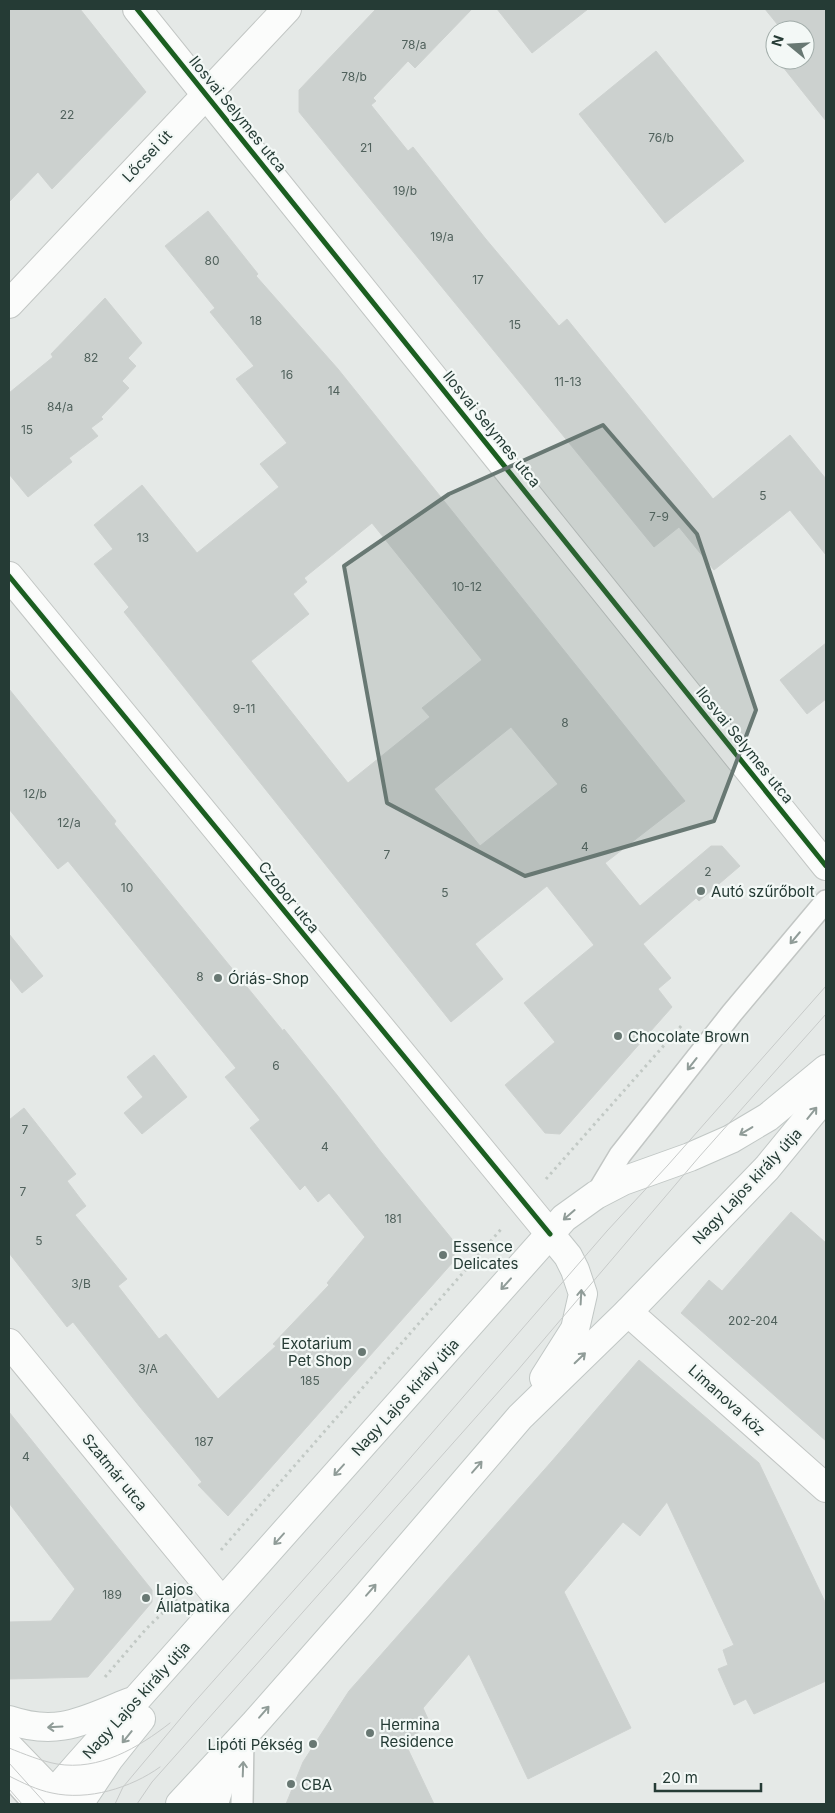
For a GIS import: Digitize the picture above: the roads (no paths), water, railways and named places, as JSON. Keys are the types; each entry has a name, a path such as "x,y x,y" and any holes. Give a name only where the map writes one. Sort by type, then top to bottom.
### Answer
{"street":[{"name":"Ilosvai Selymes utca","path":"137,9 826,866"},
{"name":"Lőcsei út","path":"9,304 287,9"},
{"name":"Czobor utca","path":"9,576 568,1256 583,1294 575,1329 520,1416"},
{"name":"Nagy Lajos király útja","path":"49,1802 134,1701 564,1218 596,1195 623,1181 731,1140 768,1117 826,1070"},
{"name":"Nagy Lajos király útja","path":"180,1804 358,1606 520,1416 628,1312 767,1168 826,1096"},
{"name":"Limanova köz","path":"628,1312 826,1488"},
{"name":"Szatmár utca","path":"9,1343 222,1602"},
{"path":"79,1804 109,1759 186,1664 202,1624"},
{"path":"9,1720 22,1725 44,1728 66,1727 134,1701"},
{"path":"214,1804 237,1741"},
{"path":"9,1748 49,1802"}],"lane":[{"path":"596,1195 620,1155 720,1028 826,901"},
{"path":"237,1741 242,1804"},
{"path":"9,1776 49,1802"}],"tram line":[{"path":"115,1804 123,1787 191,1706 366,1509 607,1231 826,986"},
{"path":"137,1804 152,1782 517,1371 699,1157 826,1014"},
{"path":"9,1748 57,1764 88,1764 103,1761 131,1749 170,1723"},
{"path":"9,1763 46,1804"},
{"path":"9,1776 46,1792 80,1795 94,1794 123,1787 160,1767"},
{"path":"9,1789 22,1804"}],"place":[{"name":"Autó szűrőbolt","path":"701,891"},
{"name":"Óriás-Shop","path":"218,978"},
{"name":"Chocolate Brown","path":"618,1036"},
{"name":"Essence Delicates","path":"443,1255"},
{"name":"Exotarium Pet Shop","path":"362,1352"},
{"name":"Lajos Állatpatika","path":"146,1598"},
{"name":"Hermina Residence","path":"370,1733"},
{"name":"Lipóti Pékség","path":"313,1744"},
{"name":"CBA","path":"291,1784"}]}
